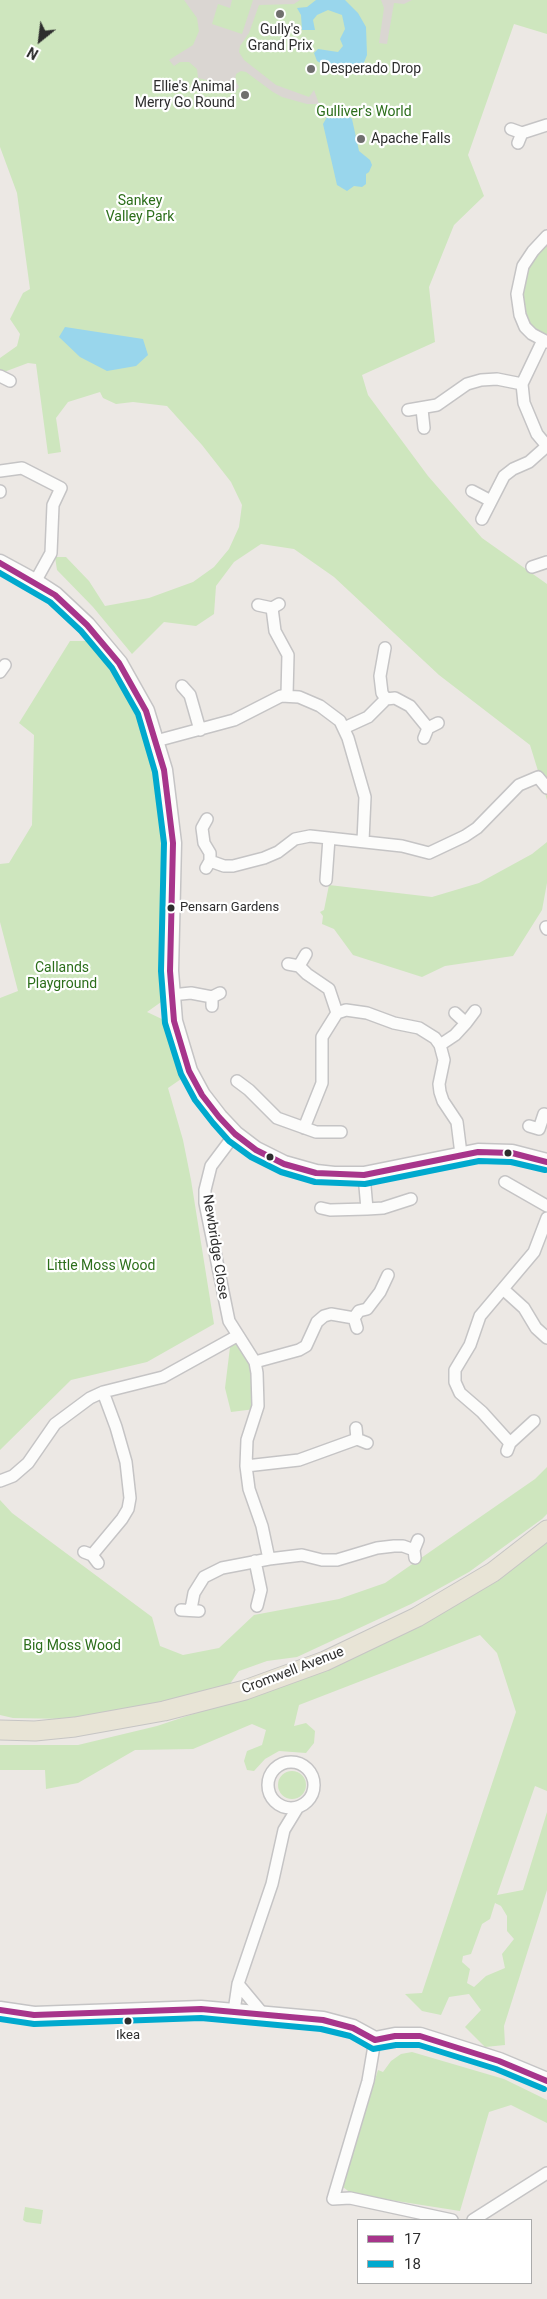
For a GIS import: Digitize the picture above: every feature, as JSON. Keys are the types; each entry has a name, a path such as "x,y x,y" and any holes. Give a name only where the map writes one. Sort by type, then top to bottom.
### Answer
{"main road":[{"name":"Cromwell Avenue","path":"3,1728 35,1731 75,1727 164,1711 245,1690 325,1662 417,1617 492,1572 547,1530"}],"street":[{"path":"517,135 547,125"},
{"path":"482,519 500,481 508,472 529,462 547,446 537,434 524,403 522,384 545,341 525,327 520,315 517,294 523,266 533,251 547,236"},
{"path":"408,410 437,405 468,384 481,380 497,379 522,384"},
{"path":"422,409 424,428"},
{"path":"0,471 22,468 64,484 53,505 50,553 36,582"},
{"path":"472,491 491,501"},
{"path":"532,567 547,562"},
{"path":"0,563 36,582 70,609 102,640 132,683 146,711 164,770 173,842 171,995 179,1044 189,1071 210,1107 235,1134 256,1150 284,1164 325,1174 364,1175 462,1154 495,1151 529,1156 547,1162"},
{"path":"258,605 276,606 277,635 288,655 287,695"},
{"path":"385,648 380,676 382,693 386,699"},
{"path":"182,686 190,695 200,730"},
{"path":"156,742 243,716 277,698 287,695 298,697 328,710 344,728 365,797 363,841"},
{"path":"344,728 368,717 386,699 395,698 406,702 430,729"},
{"path":"207,819 202,828 204,844 210,853 208,864 233,866 272,856 286,844 302,836 402,846 422,853 437,852 477,828 519,784 538,777 547,788"},
{"path":"326,880 329,838"},
{"path":"306,954 294,965 329,989 337,1013"},
{"path":"171,995 191,993 214,998"},
{"path":"304,1128 322,1083 322,1037 332,1018 337,1013 346,1010 367,1012 394,1022 420,1028 435,1038 440,1045 444,1060 439,1084 440,1092 443,1101 457,1122 462,1154"},
{"path":"440,1045 455,1036 475,1011"},
{"path":"455,1013 466,1023"},
{"path":"237,1081 249,1090 277,1118 316,1132 341,1132"},
{"path":"538,1129 544,1114"},
{"name":"Newbridge Close","path":"235,1134 211,1166 205,1190 205,1203 224,1304 229,1321 255,1362 259,1396 247,1440 246,1466 249,1489 262,1526 269,1558"},
{"path":"364,1175 367,1209"},
{"path":"505,1182 547,1206"},
{"path":"321,1208 330,1210 383,1208 411,1199"},
{"path":"536,1420 508,1447 482,1412 460,1393 454,1376 457,1363 470,1345 480,1316 534,1252 547,1220"},
{"path":"255,1362 299,1350 306,1346 317,1322 324,1316 331,1314 356,1323 359,1311 367,1309 380,1292 388,1275"},
{"path":"503,1289 524,1308 536,1328 547,1338"},
{"path":"0,1480 13,1476 28,1463 55,1424 90,1398 103,1392 163,1378 237,1336"},
{"path":"91,1557 122,1519 128,1509 130,1498 126,1462 103,1392"},
{"path":"246,1466 299,1460 360,1437"},
{"path":"190,1610 194,1593 204,1577 222,1568 269,1558 302,1555 322,1560 337,1560 377,1548 403,1546 416,1549"},
{"path":"256,1561 261,1590 257,1606"},
{"path":"234,2011 238,1984 272,1884 284,1830 298,1807 310,1799 314,1785 309,1770 296,1763 281,1764 271,1774 268,1788 270,1795 279,1805 298,1807"},
{"path":"279,1805 284,1830"},
{"path":"238,1984 263,2014"},
{"path":"0,2010 34,2015 160,2009 234,2011 323,2020 352,2028 375,2040 395,2036 420,2036 499,2061 547,2081"},
{"path":"375,2040 368,2082 333,2199 350,2198 447,2219"},
{"path":"475,2219 547,2173"}],"green space":[{"path":"0,0 547,0 547,34 514,24 468,155 484,196 454,225 429,287 435,342 362,375 368,395 428,476 482,538 547,584 547,800 530,745 439,675 334,577 294,549 261,544 234,562 216,586 214,614 196,626 164,622 132,654 93,607 57,570 55,557 66,557 89,581 105,606 149,598 193,582 214,567 229,549 239,527 242,505 231,482 202,445 167,406 133,402 116,404 103,398 100,392 68,402 56,418 61,452 48,454 36,364 28,363 4,372 0,369 0,358 17,346 20,334 10,319 23,293 30,289 17,193 0,147"},
{"path":"547,240 547,341 522,322 520,271"},
{"path":"70,641 102,641 119,663 164,770 171,995 147,1012 164,1020 184,1077 168,1088 183,1140 191,1180 214,1324 147,1362 71,1380 0,1450 0,998 18,991 0,922 0,864 9,863 32,825 34,735 19,723"},
{"path":"547,842 547,883 542,910 513,956 445,966 422,977 353,955 334,929 322,924 323,916 320,912 324,910 329,885 432,897 479,883 532,854"},
{"path":"237,1336 255,1362 255,1409 231,1412 225,1388 231,1339"},
{"name":"Big Moss Wood","path":"547,1467 547,1514 542,1519 469,1572 411,1604 297,1657 267,1661 239,1671 227,1688 140,1709 69,1719 13,1718 0,1715 0,1500 12,1513 152,1617 160,1646 183,1655 219,1648 254,1615 339,1599 385,1583 535,1479"},
{"path":"547,1536 547,1791 535,1786 497,1895 523,1890 547,1812 547,1890 504,2026 505,2045 485,2047 465,2027 481,2010 469,1994 449,1997 441,2015 422,2011 405,1994 422,1993 516,1712 497,1653 480,1635 299,1705 294,1726 306,1723 315,1731 314,1743 306,1753 279,1751 265,1759 254,1771 247,1770 244,1761 247,1751 262,1745 266,1730 252,1724 193,1749 135,1750 78,1783 46,1789 45,1770 0,1770 0,1745 78,1745 157,1726 295,1680","holes":["495,1903 501,1906 507,1916 507,1931 514,1939 502,1954 505,1968 486,1976 474,1987 467,1983 470,1969 462,1962 463,1956 471,1954 482,1924 490,1919"]},
{"path":"292,1771 302,1775 306,1785 302,1795 292,1799 282,1795 278,1785 282,1775"},
{"path":"412,2052 504,2079 547,2100 547,2123 511,2105 489,2112 460,2211 352,2194 343,2187 344,2176 378,2070 383,2072 391,2061 401,2054"},
{"path":"25,2207 43,2210 41,2224 23,2220"}],"shaded area":[{"path":"184,0 232,0 230,8 218,4 212,24 242,34 253,0 300,0 294,4 259,5 249,33 240,46 239,52 244,60 276,85 309,97 314,90 319,104 307,104 282,97 246,72 241,71 236,74 235,80 239,87 235,92 224,84 198,78 197,69 189,62 180,62 174,66 169,60 193,45 199,31 197,18"},
{"path":"381,0 412,0 404,4 394,3 387,44 379,43 384,8"}],"water":[{"path":"316,0 345,0 358,13 366,27 367,55 363,65 354,70 336,72 317,61 314,53 318,49 338,52 343,46 340,39 345,29 342,15 328,10 317,15 313,20 315,30 302,30 301,15 297,8 307,7"},
{"path":"344,113 352,119 359,151 370,160 372,165 366,174 366,184 362,187 354,186 347,191 337,185 323,124 327,117"},
{"path":"65,327 143,339 148,355 136,366 107,371 80,357 59,337"}],"transit line":[{"name":"17","path":"0,563 55,595 87,625 119,663 146,711 164,770 173,843 170,971 174,1021 189,1071 202,1095 219,1117 235,1134 256,1150 284,1164 316,1173 364,1175 478,1152 512,1153 547,1162"},
{"name":"18","path":"0,573 50,602 81,631 112,668 138,714 155,772 164,843 161,971 165,1023 181,1074 195,1100 229,1141 251,1157 281,1172 315,1182 365,1184 479,1161 511,1162 545,1170"},
{"name":"17","path":"0,2010 34,2015 201,2009 323,2020 353,2028 375,2040 395,2036 420,2036 499,2061 547,2081"},
{"name":"18","path":"0,2019 34,2024 201,2018 321,2029 350,2036 373,2049 396,2045 419,2045 496,2069 544,2089"}],"place":[{"name":"Gully's Grand Prix","path":"280,14"},
{"name":"Desperado Drop","path":"311,69"},
{"name":"Ellie's Animal Merry Go Round","path":"245,95"},
{"name":"Apache Falls","path":"361,139"},
{"name":"Pensarn Gardens","path":"171,908"},
{"name":"Ikea","path":"128,2021"}],"park label":[{"name":"Gulliver's World","path":"364,112"},
{"name":"Sankey Valley Park","path":"140,210"},
{"name":"Callands Playground","path":"62,976"},
{"name":"Little Moss Wood","path":"101,1266"}]}
